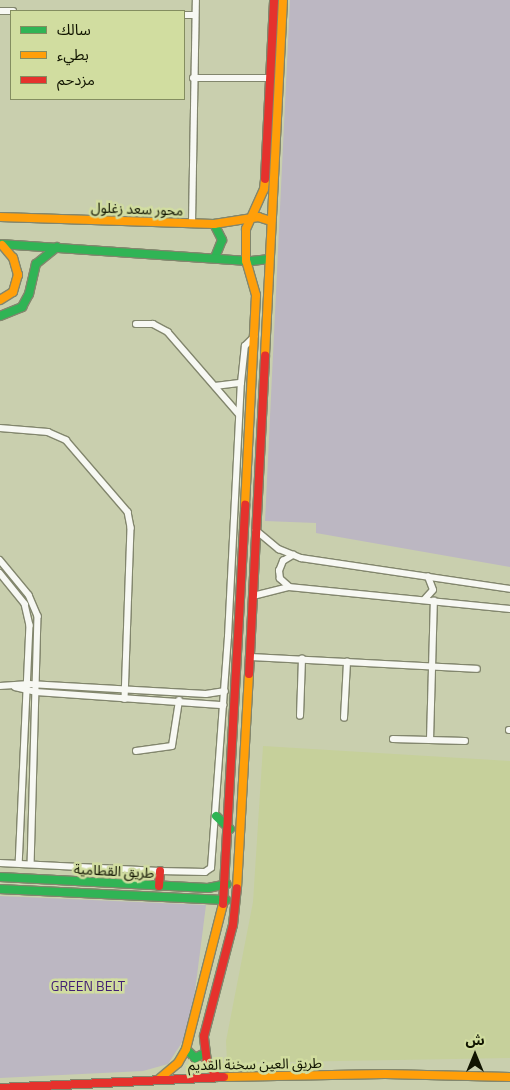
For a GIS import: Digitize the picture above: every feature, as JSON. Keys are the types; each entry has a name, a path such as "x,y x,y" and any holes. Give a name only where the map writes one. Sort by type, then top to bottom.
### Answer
{"main road":[{"path":"158,1079 172,1070 186,1049 226,900 256,291 246,260 248,218 264,189 274,0"},
{"path":"217,1077 205,1053 207,1018 237,897 283,0"},
{"name":"محور سعد زغلول","path":"0,217 214,224 258,217 271,221"},
{"path":"214,224 222,240 215,257"},
{"path":"1,244 58,246 246,260 270,259"},
{"path":"0,300 13,292 18,275 13,258 1,244"},
{"path":"0,316 22,307 29,294 38,260 58,246"},
{"path":"216,816 230,829"},
{"path":"160,871 160,886"},
{"name":"طريق القطامية","path":"0,877 208,888 227,884"},
{"name":"طريق القطامية","path":"0,889 226,900"},
{"path":"186,1049 195,1058 205,1053"},
{"name":"طريق العين سخنة القديم","path":"0,1088 217,1077 385,1074 510,1077"}],"street":[{"path":"192,223 196,0"},
{"path":"185,15 195,15"},
{"path":"194,78 270,78"},
{"path":"136,324 162,326 239,414"},
{"path":"0,863 160,871 209,871 212,865 224,705 241,383 245,346 254,337"},
{"path":"215,386 241,383"},
{"path":"0,428 48,432 66,440 128,512 132,528 125,699"},
{"path":"256,530 272,545 293,555 510,589"},
{"path":"288,587 280,579 279,571 283,560 293,555"},
{"path":"0,560 29,595 38,616 31,864"},
{"path":"11,572 2,576 25,604 28,614 29,684 19,863"},
{"path":"424,600 433,590 428,577"},
{"path":"252,596 288,587 510,609"},
{"path":"430,740 434,602"},
{"path":"249,657 477,669"},
{"path":"300,716 302,659"},
{"path":"344,718 348,662"},
{"path":"0,686 15,687 36,684 206,694 224,690"},
{"path":"15,687 28,692 224,705"},
{"path":"136,751 172,746 179,701"},
{"path":"393,739 465,741"}],"shaded area":[{"path":"263,746 510,761 510,1058 227,1063 226,1041 253,902"}],"green space":[{"path":"290,0 510,0 510,567 316,533 316,523 265,521"},
{"name":"GREEN BELT","path":"0,896 206,905 190,1030 168,1064 143,1071 0,1078"}],"traffic: fast":[{"path":"214,224 222,240 215,257"},
{"path":"0,244 251,261 270,259"},
{"path":"0,316 22,307 29,294 36,264 57,247"},
{"path":"216,816 230,829"},
{"path":"0,877 208,888 227,884"},
{"path":"0,889 226,900"},
{"path":"186,1049 195,1058 205,1053"}],"traffic: slow":[{"path":"265,355 283,0"},
{"path":"245,505 256,295 246,261 246,229 264,189 265,179"},
{"path":"0,217 214,224 258,217 271,221"},
{"path":"0,300 13,292 18,275 13,258 2,245"},
{"path":"237,888 249,674"},
{"path":"159,1079 178,1063 186,1049 223,904"},
{"path":"224,1077 385,1074 510,1077"}],"traffic: jam":[{"path":"265,179 274,0"},
{"path":"249,674 265,355"},
{"path":"223,904 245,505"},
{"path":"159,886 160,871"},
{"path":"217,1077 207,1062 204,1036 233,925 237,888"},
{"path":"0,1088 224,1077"}]}
